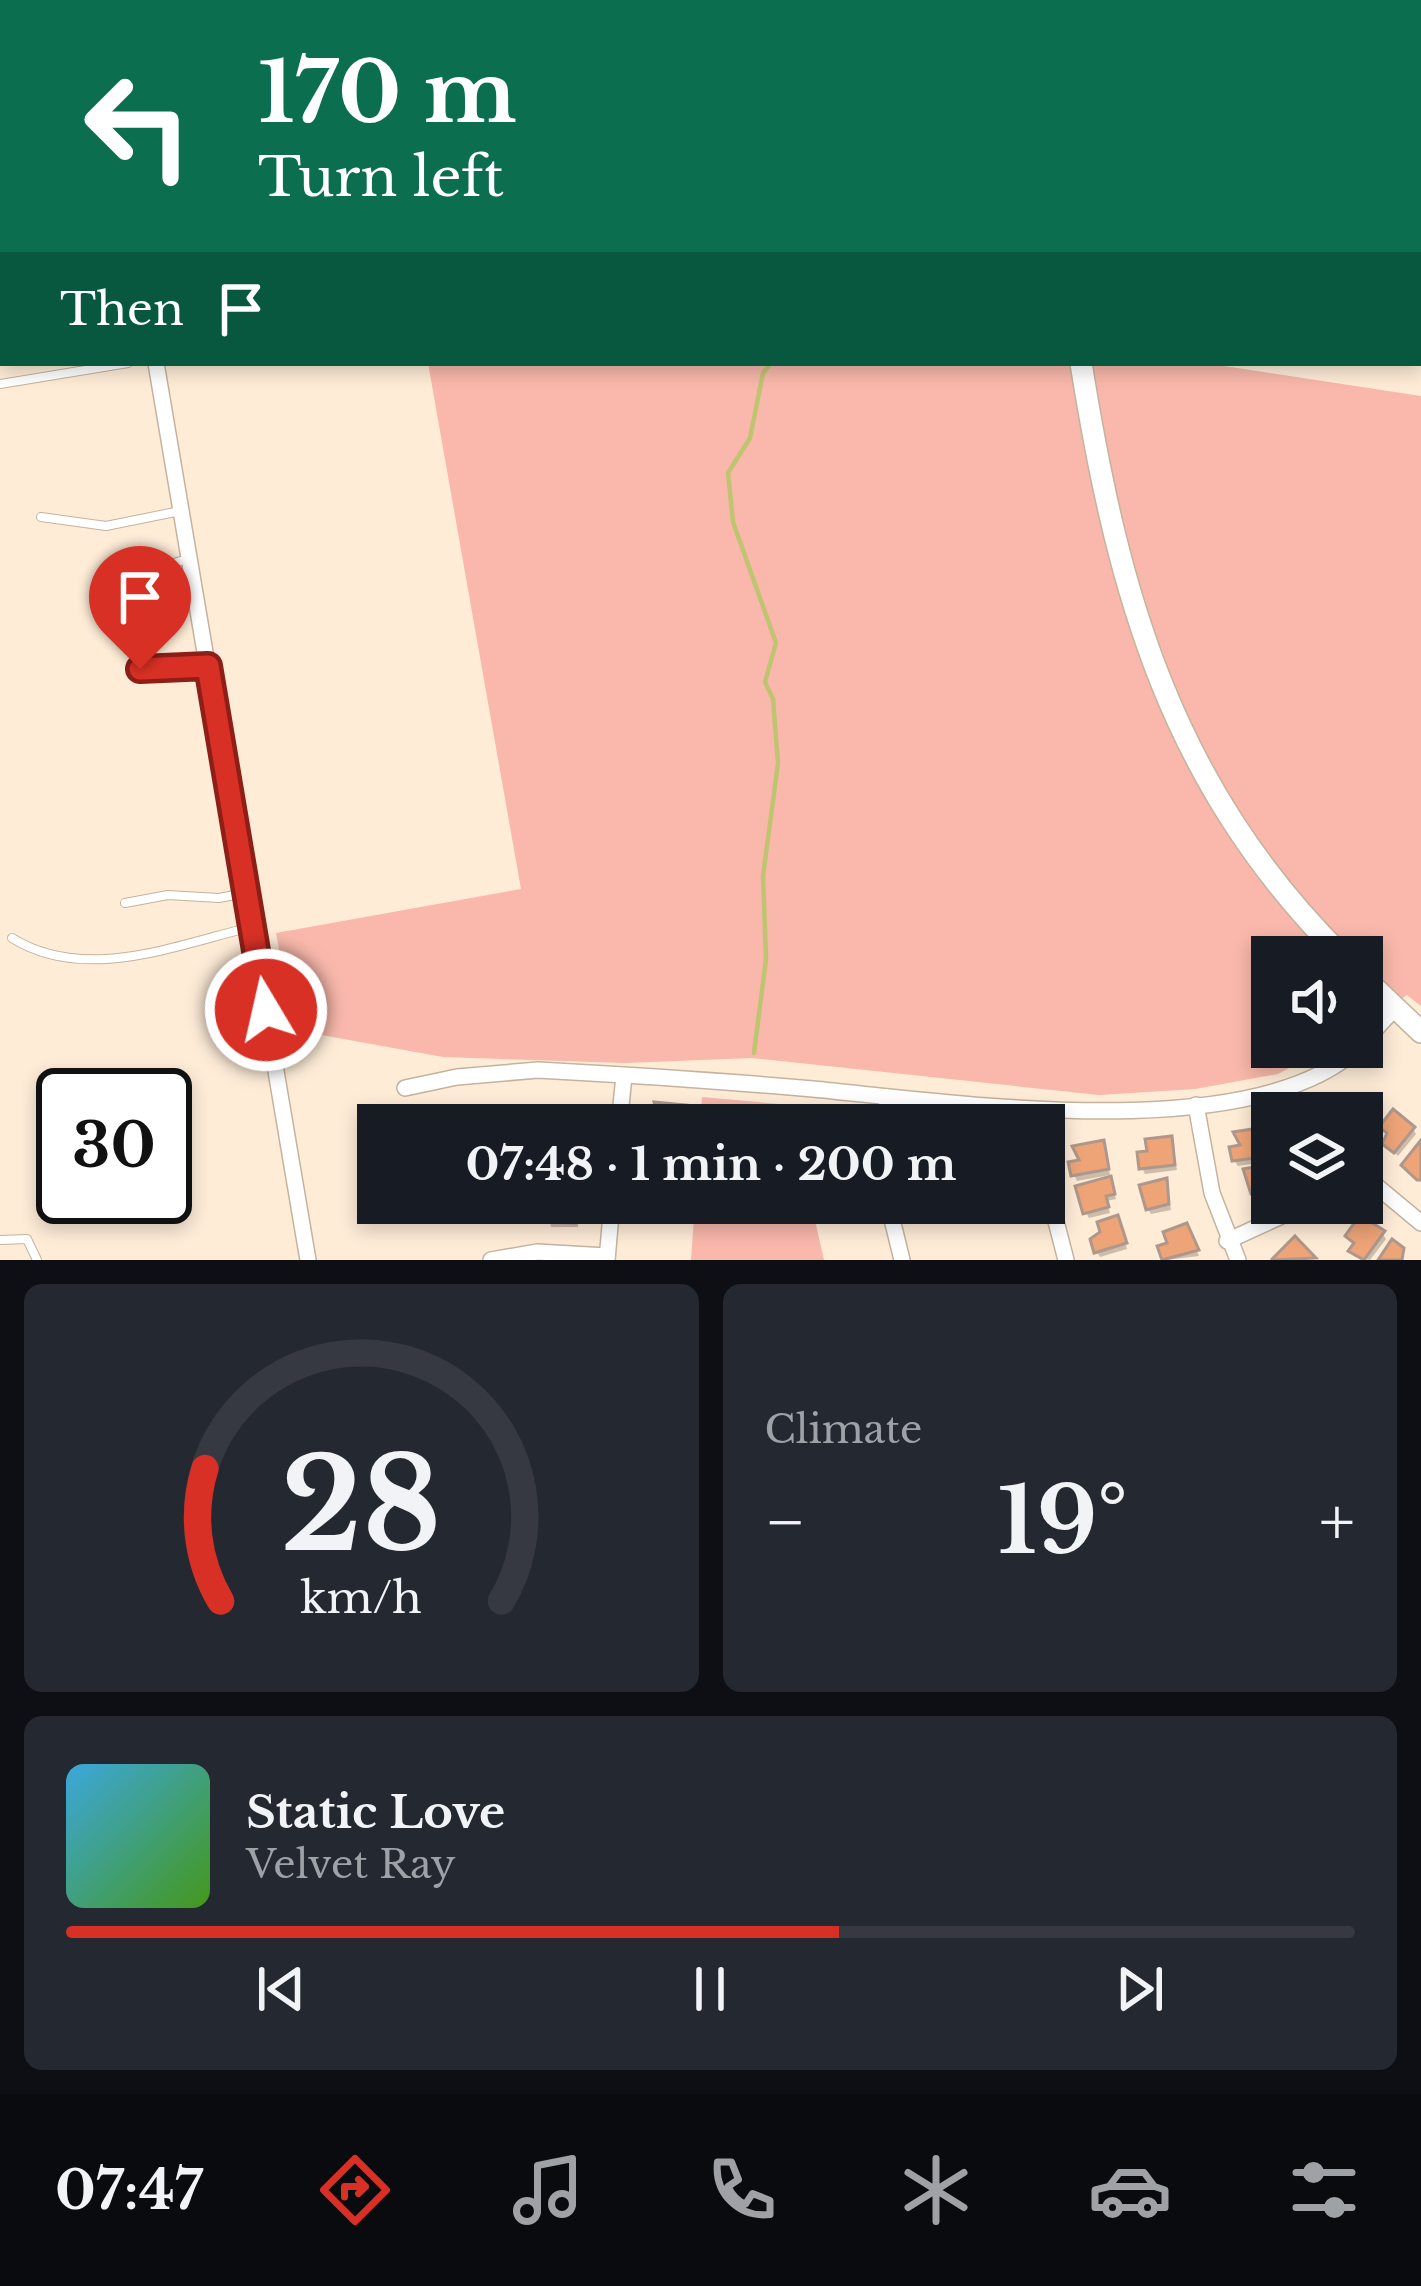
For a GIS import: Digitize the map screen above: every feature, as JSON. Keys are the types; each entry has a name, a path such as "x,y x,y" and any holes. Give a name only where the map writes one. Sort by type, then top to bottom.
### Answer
{"street":[{"path":"157,366 308,1260"},
{"path":"1082,366 1116,556 1156,672 1209,779 1258,859 1324,936"},
{"path":"1383,998 1421,1032"},
{"path":"1383,1021 1394,1009"},
{"path":"1065,1115 1196,1105 1290,1088 1331,1068"},
{"path":"405,1088 508,1072 624,1076 941,1104"},
{"path":"621,1104 624,1076"},
{"path":"887,1097 887,1104"},
{"path":"1196,1105 1212,1193 1238,1260"},
{"path":"1383,1191 1421,1223"},
{"path":"491,1260 537,1252 607,1258 610,1224"},
{"path":"893,1224 902,1260"},
{"path":"1057,1224 1066,1260"},
{"path":"1227,1241 1264,1224"}],"lane":[{"path":"0,384 110,366"},
{"path":"40,517 106,526 181,510"},
{"path":"189,558 135,574 125,596 140,669 208,666"},
{"path":"125,903 168,895 220,898 246,892"},
{"path":"12,938 34,952 66,961 93,960 252,926"},
{"path":"0,1240 27,1239 37,1260"}],"shaded area":[{"path":"429,366 1224,366 1421,396 1421,1006 1407,995 1383,1011 1383,936 1251,936 1251,1068 1289,1068 1278,1074 1195,1089 1099,1095 752,1058 625,1063 443,1057 294,1030 276,933 521,889"},
{"path":"702,1097 780,1104 702,1104"},
{"path":"694,1224 816,1224 824,1260 691,1260"}],"building":[{"path":"1393,1109 1415,1127 1394,1153 1383,1145 1387,1133 1383,1122"},
{"path":"1251,1129 1251,1158 1232,1161 1229,1147 1240,1145 1233,1132"},
{"path":"1172,1136 1175,1165 1139,1169 1137,1152 1147,1151 1145,1139"},
{"path":"1104,1140 1109,1169 1071,1176 1068,1162 1079,1160 1072,1146"},
{"path":"1421,1140 1421,1180 1417,1180 1401,1165"},
{"path":"1251,1168 1251,1194 1243,1169"},
{"path":"1111,1176 1115,1194 1106,1196 1109,1207 1083,1214 1075,1186"},
{"path":"1167,1178 1169,1204 1146,1210 1139,1185"},
{"path":"1118,1215 1127,1243 1094,1253 1090,1239 1100,1232 1097,1222"},
{"path":"1187,1223 1199,1250 1162,1260 1157,1246 1167,1243 1163,1232"},
{"path":"1354,1224 1374,1224 1385,1231 1364,1260 1348,1251 1354,1243 1345,1236"},
{"path":"1295,1236 1316,1258 1273,1260 1272,1259"},
{"path":"1392,1239 1404,1248 1402,1260 1378,1260"}],"waterway":[{"path":"754,1053 766,959 763,876 778,763 773,699 765,682 776,643 733,522 728,473 750,438 763,373 769,366"}],"route":[{"path":"140,669 208,666 266,1010"}]}
